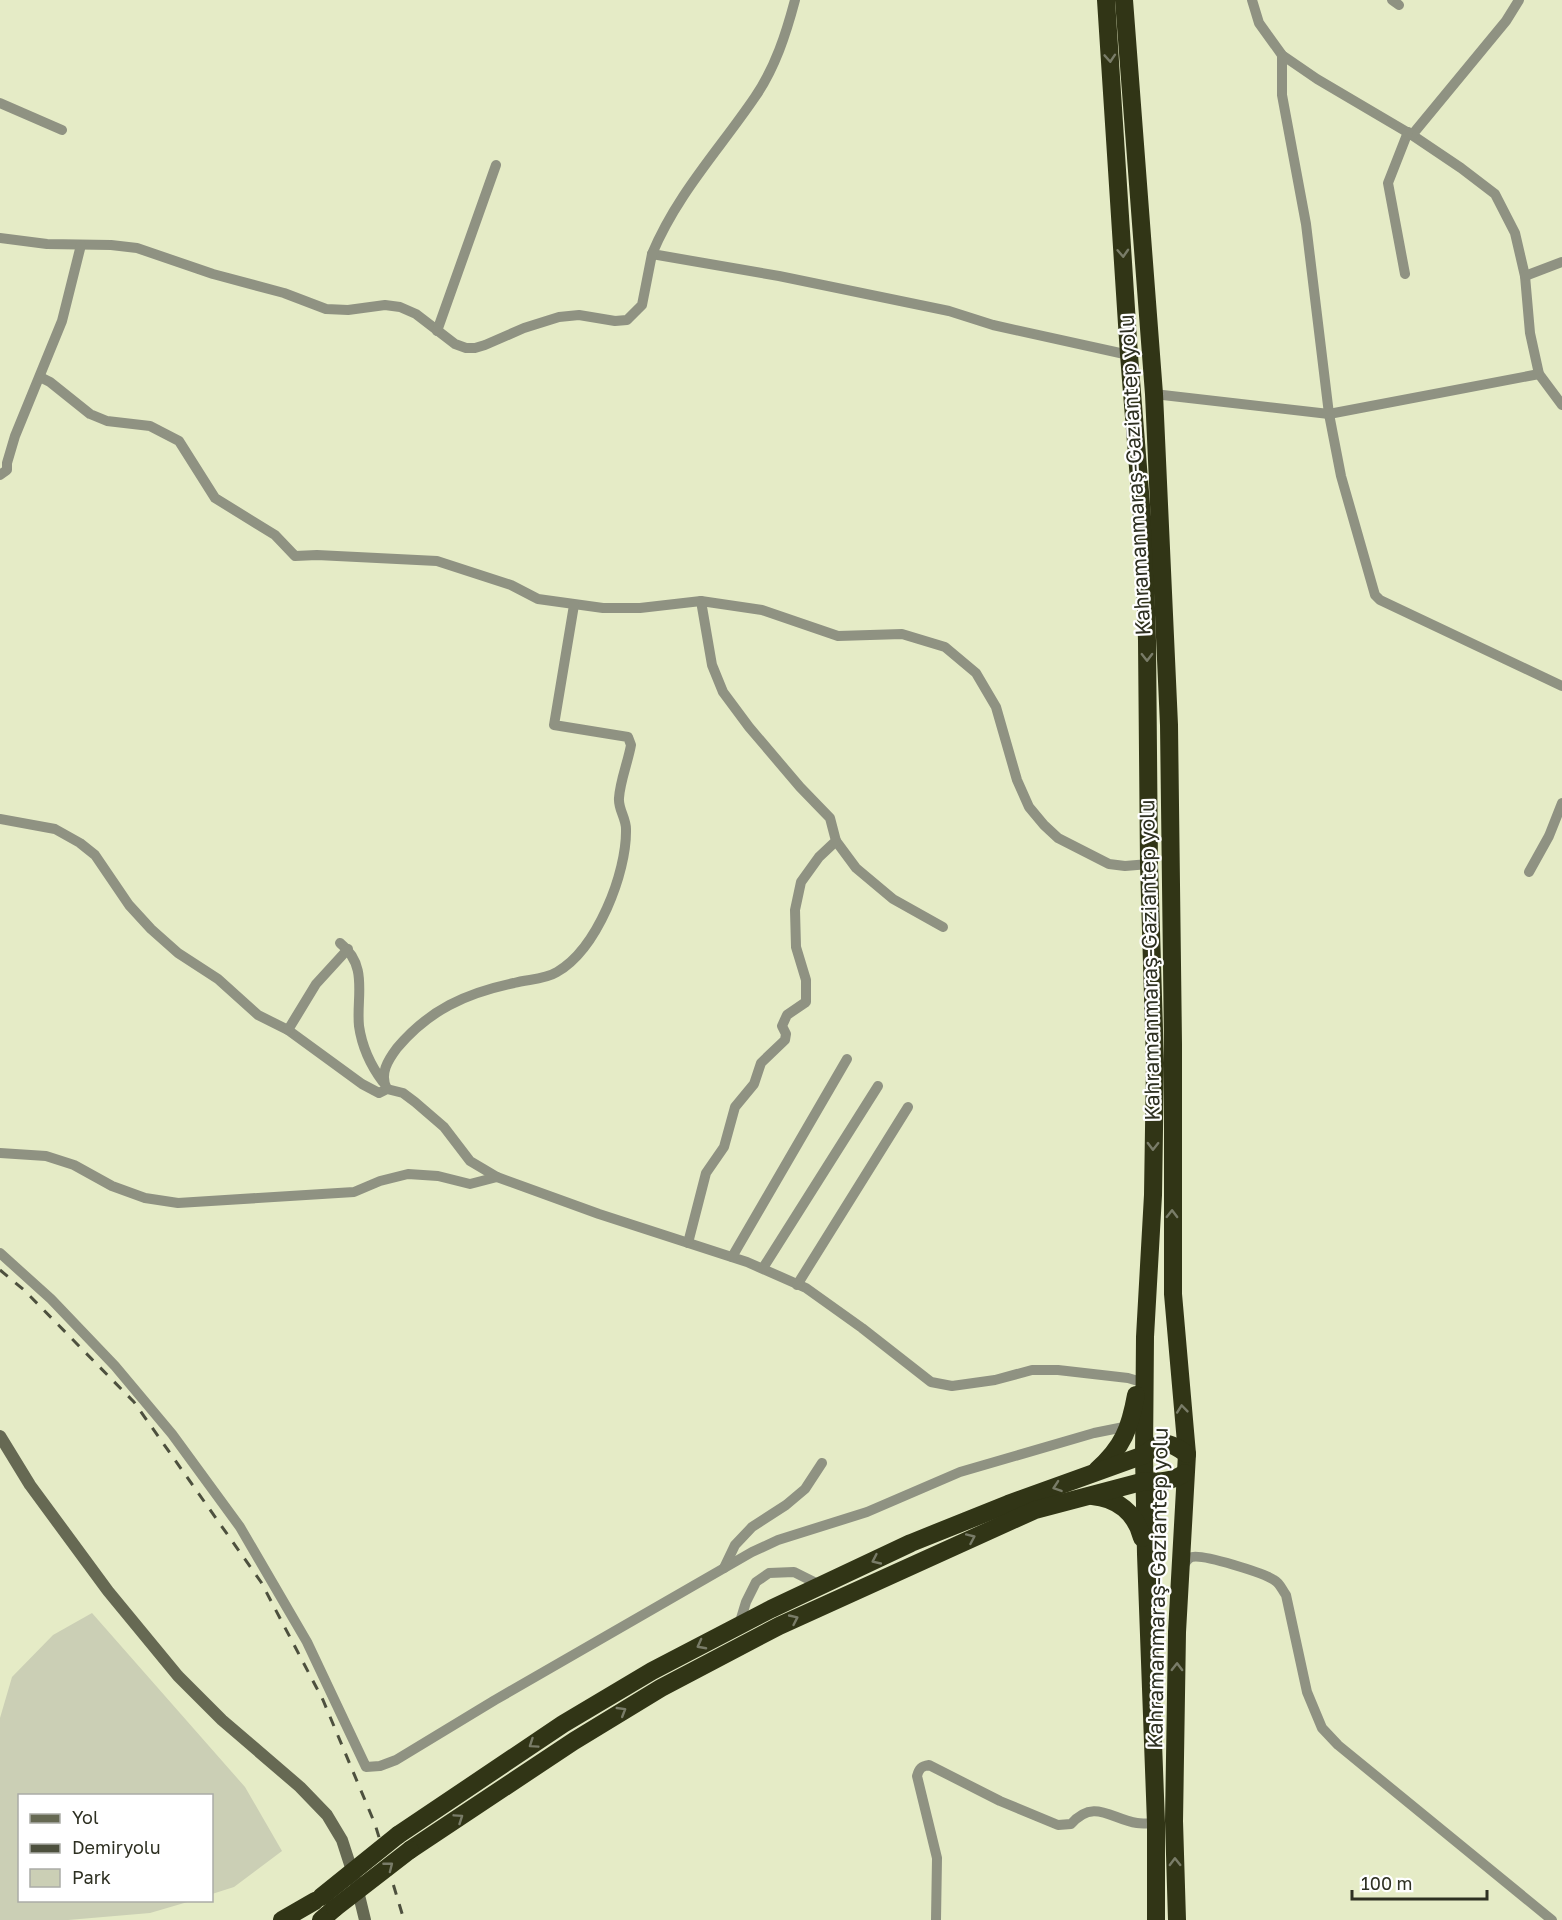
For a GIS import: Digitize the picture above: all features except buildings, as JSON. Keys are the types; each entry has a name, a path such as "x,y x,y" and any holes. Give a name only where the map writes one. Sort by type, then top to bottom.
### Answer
{"highway":[{"name":"Kahramanmaraş-Gaziantep yolu","path":"1106,0 1129,355 1144,542 1155,1063 1153,1195 1145,1337 1144,1455 1156,1823 1156,1920"},
{"name":"Kahramanmaraş-Gaziantep yolu","path":"1124,0 1154,394 1169,725 1173,1294 1187,1454 1180,1572 1174,1821 1177,1920"},
{"path":"1092,1474 1110,1458 1130,1426 1145,1337"},
{"path":"282,1920 324,1902 398,1835 563,1724 652,1671 739,1626 911,1544 997,1508 1144,1455 1154,1446 1162,1443 1174,1446 1187,1454"},
{"path":"293,1920 410,1850 574,1741 662,1688 779,1626 1035,1510 1084,1495 1145,1481 1163,1483 1174,1480 1185,1473"},
{"path":"1084,1495 1104,1497 1120,1504 1133,1517 1141,1533 1146,1554"},
{"path":"321,1920 324,1902"}],"street":[{"path":"0,238 47,244 111,245 137,248 213,274 284,293 326,309 348,310 385,305 400,307 416,314 455,344 466,348 475,348 559,317 579,315 615,321 627,320 642,305 652,254 663,226 680,199 756,96 781,47 795,0"},
{"path":"1252,0 1259,23 1282,55 1317,79 1410,134 1495,194 1515,233 1525,276 1530,333 1539,374 1562,405"},
{"path":"1405,274 1388,183 1410,134 1506,21 1519,0"},
{"path":"1282,55 1282,95 1306,225 1329,414 1341,476 1375,595 1380,600 1562,686"},
{"path":"0,103 62,130"},
{"path":"437,331 496,165"},
{"path":"0,475 8,470 15,436 62,321 81,245"},
{"path":"652,254 779,276 949,311 993,325 1129,355"},
{"path":"1525,276 1562,262"},
{"path":"1154,394 1329,414 1539,374"},
{"path":"40,377 50,382 90,414 107,421 150,426 179,441 216,498 275,535 295,556 436,561 511,585 538,599 603,608 640,608 701,602 762,610 838,636 902,634 945,647 976,673 996,707 1017,780 1029,807 1044,825 1058,838 1109,864 1125,866 1149,864"},
{"path":"701,602 712,665 723,692 749,727 830,819 836,842 856,868 893,898 944,927"},
{"path":"0,819 55,830 80,843 95,855 129,905 178,953 218,980 258,1015 288,1030 362,1084 380,1093 385,1085 386,1061 413,1029 448,1004 467,996 518,982 539,979 558,972 585,946 607,907 621,870 626,827 618,797 631,745 628,737 554,725 574,605"},
{"path":"1529,872 1549,836 1562,803"},
{"path":"687,1243 706,1173 724,1147 735,1107 754,1084 761,1063 785,1040 786,1034 782,1026 787,1015 806,1002 806,980 796,947 795,910 801,882 819,857 836,842"},
{"path":"288,1030 316,984 344,946 359,972 359,1026 370,1066 385,1085 416,1102 444,1127 470,1161 497,1177 763,1268 806,1288 931,1382 952,1386 995,1380 1032,1371 1058,1370 1138,1381"},
{"path":"732,1257 847,1059"},
{"path":"763,1268 878,1086"},
{"path":"797,1285 908,1107"},
{"path":"0,1153 45,1156 74,1165 112,1186 145,1198 178,1203 354,1192 380,1181 408,1174 438,1176 470,1184 497,1177"},
{"path":"0,1253 51,1299 115,1366 172,1434 240,1527 307,1642 366,1767 380,1766 396,1760 724,1568 778,1540 867,1512 960,1472 1095,1433 1130,1426"},
{"path":"0,1436 30,1485 108,1591 178,1676 222,1720 300,1787 327,1815 342,1840 357,1883 365,1920"},
{"path":"724,1568 735,1545 752,1527 786,1505 805,1489 822,1463"},
{"path":"1183,1527 1187,1541 1203,1557"},
{"path":"1180,1572 1186,1561 1192,1557 1203,1557 1260,1573 1277,1581 1286,1595 1307,1692 1322,1728 1338,1745 1552,1920"},
{"path":"739,1626 746,1602 756,1582 769,1573 794,1572 820,1586"},
{"path":"936,1920 937,1858 917,1776 919,1769 923,1766 929,1765 1000,1801 1058,1825 1071,1824 1080,1814 1091,1811 1137,1823 1156,1823"}],"green space":[{"path":"92,1613 245,1787 282,1851 234,1887 213,1894 213,1794 18,1794 18,1902 188,1902 150,1913 68,1920 0,1920 0,1718 12,1677 53,1635"}],"railway":[{"path":"0,1270 24,1290 134,1402 261,1582 323,1700 375,1824 404,1920"}]}
